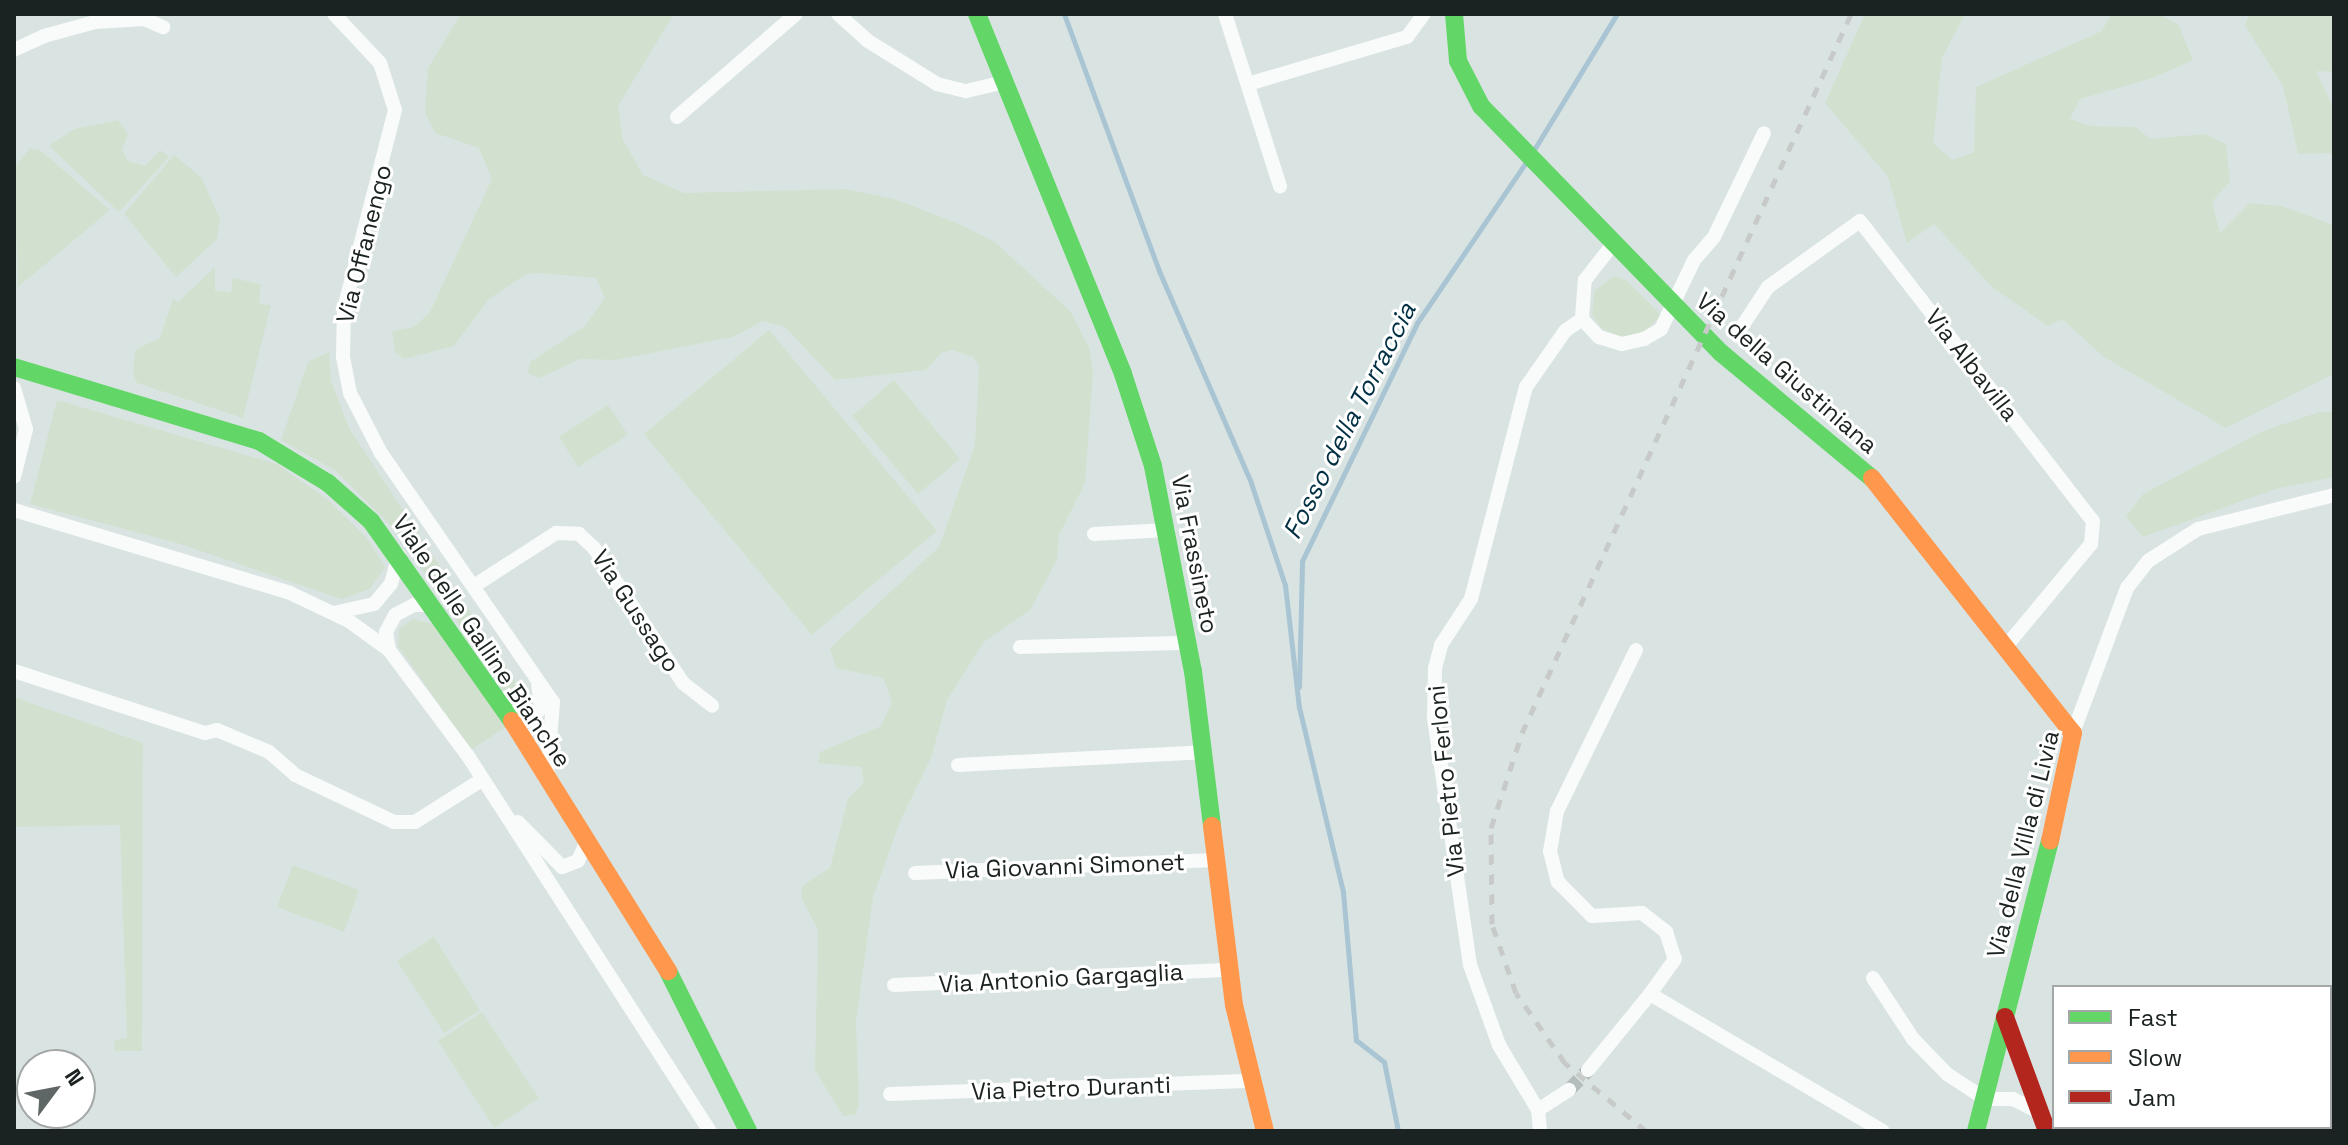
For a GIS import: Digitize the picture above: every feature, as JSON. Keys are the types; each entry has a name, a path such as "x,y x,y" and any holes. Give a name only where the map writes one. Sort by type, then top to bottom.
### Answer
{"street":[{"name":"Via Offanengo","path":"334,14 380,63 395,110 344,309 346,381 366,430 554,707 547,778"},
{"path":"677,117 796,14"},
{"path":"838,14 868,41 937,84 966,91 1002,83"},
{"name":"Via Frassineto","path":"977,14 1002,83 1133,401 1168,530 1189,643 1229,970 1251,1081 1265,1131"},
{"path":"1225,14 1280,186"},
{"path":"1248,84 1407,37 1424,14"},
{"name":"Via della Giustiniana","path":"1454,14 1461,69 1486,111 1720,352 1877,482 2008,644 2073,733"},
{"path":"14,50 58,31 95,22 144,19 163,27"},
{"path":"1613,244 1585,280 1582,319 1599,337 1622,344 1640,341 1661,329 1694,260 1714,237 1764,133"},
{"name":"Via Albavilla","path":"1737,334 1768,287 1860,221 2093,521 2091,544 2008,644"},
{"name":"Via Pietro Ferloni","path":"1538,1110 1499,1045 1470,965 1436,729 1434,684 1441,645 1471,599 1526,387 1565,331 1582,319"},
{"name":"Viale delle Galline Bianche","path":"14,367 259,441 346,496 399,554 514,724 671,975 748,1131"},
{"path":"14,388 26,429 14,477"},
{"name":"Via della Villa di Livia","path":"1976,1131 2071,760 2073,733 2127,588 2148,561 2198,529 2334,495"},
{"path":"14,510 220,570 333,613 389,650 483,779 710,1131"},
{"path":"1094,534 1168,530"},
{"name":"Via Gussago","path":"474,586 550,536 561,531 579,534 594,548 683,683 712,706"},
{"path":"333,613 369,608 380,600 397,570 399,554"},
{"path":"389,650 386,632 395,615 414,605 433,605"},
{"path":"1020,647 1189,643"},
{"path":"1588,1070 1675,959 1666,932 1642,913 1588,914 1558,882 1550,851 1564,794 1636,650"},
{"path":"14,671 205,733 230,736 269,752 295,775 394,822 415,822 483,779"},
{"path":"514,724 530,720 541,708 536,680"},
{"path":"958,765 1203,752"},
{"path":"507,816 562,867 574,864 587,841"},
{"name":"Via Giovanni Simonet","path":"915,873 1215,860"},
{"name":"Via Antonio Gargaglia","path":"894,985 1229,970"},
{"path":"1873,978 1925,1054 1985,1099 2013,1099 2039,1112"},
{"path":"1650,994 1883,1131"},
{"path":"2005,1017 2047,1131"},
{"name":"Via Pietro Duranti","path":"890,1094 1251,1081"},
{"path":"1540,1131 1538,1110 1569,1090"}],"green space":[{"path":"461,14 674,14 618,106 623,140 643,175 684,193 846,189 894,199 957,223 995,242 1071,312 1089,348 1093,372 1085,483 1059,535 1057,560 1030,610 984,642 947,700 931,758 901,819 873,897 856,1021 859,1105 855,1115 843,1116 815,1070 818,930 801,897 802,886 830,868 848,799 864,783 861,767 818,763 820,752 881,726 892,702 883,678 836,668 830,648 939,547 975,445 979,366 973,357 952,350 941,353 926,370 835,380 785,327 763,321 733,337 616,360 581,359 539,378 528,373 530,362 585,326 605,298 596,278 538,273 526,274 489,299 454,346 404,359 395,352 392,331 414,327 430,312 492,179 479,148 435,133 425,113 428,68"},
{"path":"1865,14 1965,14 1942,58 1933,143 1952,160 1974,152 1976,87 2102,31 2110,16 2158,14 2178,24 2193,60 2153,78 2080,99 2070,119 2091,126 2135,127 2151,139 2205,134 2226,144 2230,181 2212,202 2220,233 2250,203 2281,206 2334,225 2334,374 2226,428 2104,357 2062,319 2048,326 1992,287 1934,224 1907,243 1888,177 1825,103"},
{"path":"2249,14 2334,14 2334,72 2316,71 2334,109 2334,153 2298,154 2283,86 2245,26"},
{"path":"118,120 128,134 122,150 128,161 145,166 160,150 169,157 119,212 49,146 74,129"},
{"path":"30,148 40,150 110,210 18,287 14,168"},
{"path":"174,155 202,178 220,220 217,239 176,277 124,214"},
{"path":"215,267 215,291 231,292 233,278 261,284 259,304 271,305 243,418 137,383 133,374 135,350 160,338 173,299 178,302"},
{"path":"1614,276 1626,280 1661,315 1644,333 1625,340 1601,328 1592,314 1595,290"},
{"path":"769,330 937,531 812,635 644,434"},
{"path":"329,352 331,381 349,428 528,700 525,713 515,708 396,531 336,471 281,440 308,362"},
{"path":"894,380 960,459 918,494 852,416"},
{"path":"57,400 277,464 327,499 367,538 385,567 370,589 342,599 177,543 30,504"},
{"path":"608,405 628,435 578,467 559,437"},
{"path":"2319,412 2334,412 2334,477 2275,489 2143,537 2126,517 2143,494 2263,431"},
{"path":"413,619 437,625 509,725 471,750 398,646 399,629"},
{"path":"14,697 143,743 142,1051 115,1051 114,1040 127,1038 120,825 14,827"},
{"path":"293,865 359,890 344,932 277,907"},
{"path":"434,937 480,1010 444,1033 397,961"},
{"path":"482,1012 539,1098 494,1128 438,1041"}],"waterway":[{"path":"1064,14 1159,271 1251,483 1285,585 1299,707 1343,892 1356,1040 1384,1062 1398,1131"},
{"name":"Fosso della Torraccia","path":"1532,153 1617,14"},
{"name":"Fosso della Torraccia","path":"1299,687 1302,561 1417,323 1526,162"}],"tunnel":[{"path":"1569,1090 1588,1070"}],"railway":[{"path":"1646,1131 1565,1063 1516,993 1492,924 1491,828 1522,733 1851,14"}],"traffic: fast":[{"path":"977,14 1123,374 1153,466 1193,671 1212,826"},
{"path":"1454,14 1458,61 1481,106 1720,352 1872,478"},
{"path":"14,367 259,441 328,483 371,521 512,721"},
{"path":"1976,1131 2050,841"},
{"path":"668,971 748,1131"}],"traffic: slow":[{"path":"1872,478 2073,733 2050,841"},
{"path":"512,721 668,971"},
{"path":"1212,826 1234,1005 1265,1131"}],"traffic: jam":[{"path":"2005,1017 2047,1131"}]}
